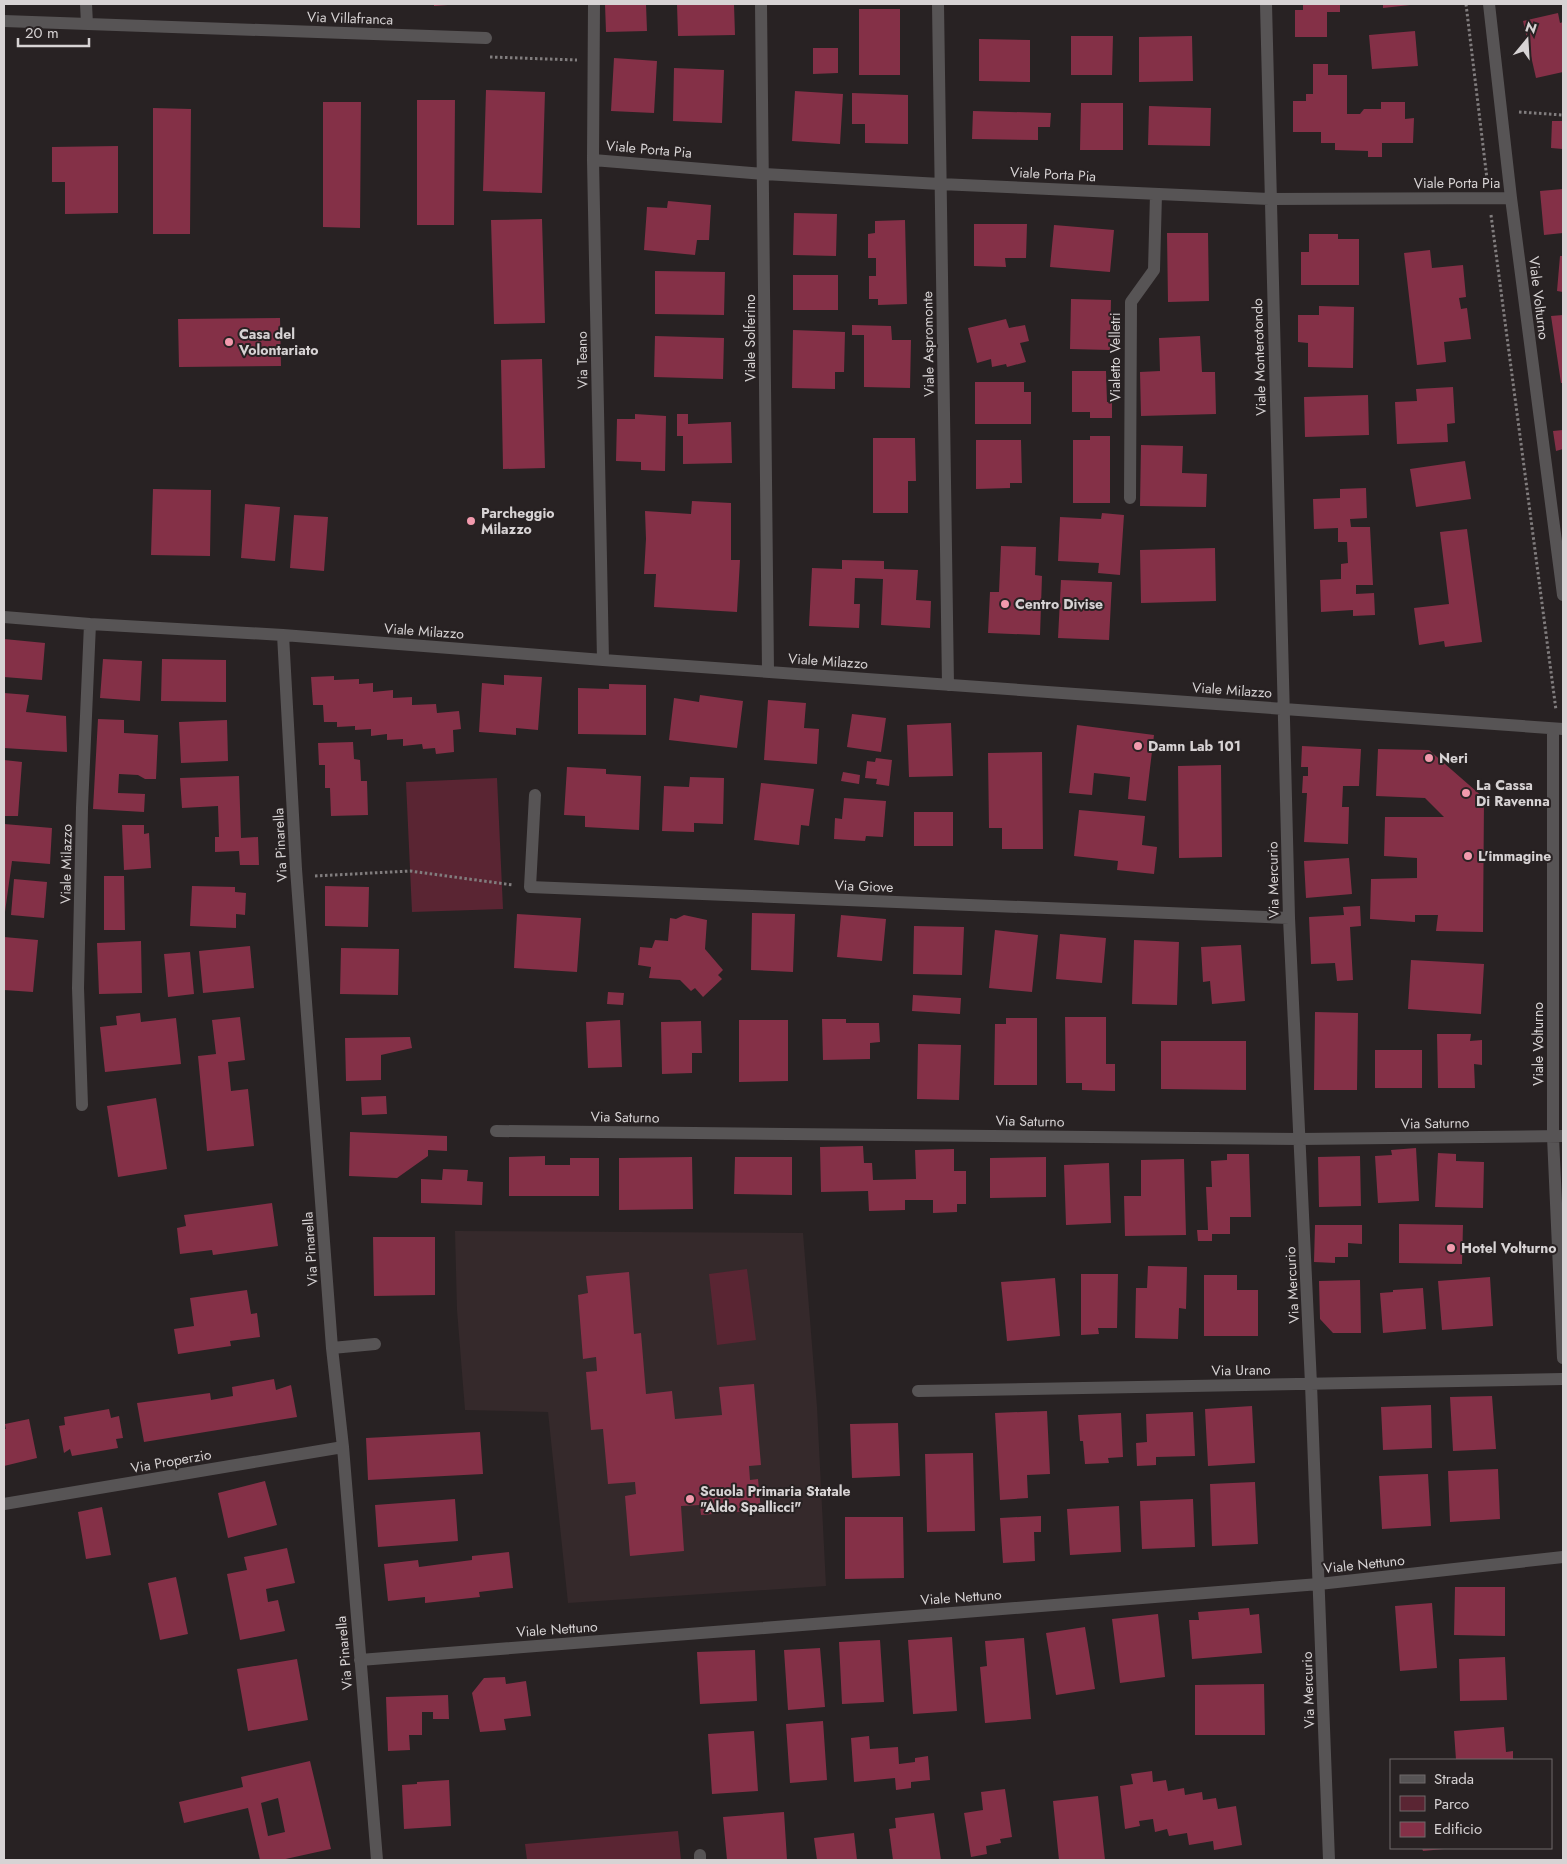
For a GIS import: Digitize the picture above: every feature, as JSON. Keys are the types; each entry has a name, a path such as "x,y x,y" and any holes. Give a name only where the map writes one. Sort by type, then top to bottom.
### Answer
{"street":[{"path":"86,4 87,24"},
{"name":"Via Teano","path":"594,4 594,160 603,660"},
{"name":"Viale Solferino","path":"762,4 768,672"},
{"name":"Viale Aspromonte","path":"938,4 948,685"},
{"name":"Viale Monterotondo","path":"1266,4 1284,709"},
{"name":"Viale Volturno","path":"1489,4 1511,198 1563,595"},
{"name":"Via Villafranca","path":"4,21 486,38"},
{"name":"Viale Porta Pia","path":"594,160 764,174 1270,199 1511,198"},
{"name":"Vialetto Velletri","path":"1130,498 1131,302 1154,270 1156,194"},
{"name":"Viale Milazzo","path":"4,617 283,635 1558,729"},
{"name":"Viale Milazzo","path":"82,1105 78,988 82,808 90,624"},
{"name":"Via Pinarella","path":"283,635 296,869 332,1348 343,1447 377,1860"},
{"name":"Via Mercurio","path":"1284,709 1289,918 1311,1384 1328,1860"},
{"name":"Viale Volturno","path":"1558,729 1558,1136 1563,1358"},
{"path":"530,888 535,795"},
{"name":"Via Giove","path":"530,888 1289,918"},
{"name":"Via Saturno","path":"496,1131 1300,1139 1558,1136"},
{"path":"332,1348 375,1344"},
{"name":"Via Urano","path":"918,1391 1563,1379"},
{"name":"Via Properzio","path":"4,1504 343,1447"},
{"name":"Viale Nettuno","path":"360,1660 1319,1584 1563,1557"}],"path":[{"path":"1466,4 1489,198 1558,729"},
{"path":"1501,111 1563,115"},
{"path":"296,869 312,876 410,871 530,888"}],"shaded area":[{"name":"Scuola Primaria Statale \"Aldo Spallicci\"","path":"455,1231 803,1233 817,1407 826,1586 568,1603 548,1412 465,1410 457,1310"}],"green space":[{"path":"497,778 503,909 412,912 406,782"},
{"path":"747,1269 756,1340 717,1345 709,1274"},
{"path":"678,1831 681,1860 527,1860 525,1844"}],"building":[{"path":"434,4 448,4 448,5 434,6"},
{"path":"605,4 646,4 647,31 606,32"},
{"path":"677,4 734,4 735,35 678,36"},
{"path":"1303,4 1340,4 1340,12 1327,12 1327,37 1295,37 1295,10 1303,10"},
{"path":"1383,4 1410,4 1410,5 1383,8"},
{"path":"859,9 900,9 900,75 859,75"},
{"path":"1558,13 1560,23 1563,22 1563,72 1536,78 1523,21"},
{"path":"1415,31 1418,66 1372,69 1369,35"},
{"path":"1071,36 1113,36 1112,75 1071,75"},
{"path":"1192,36 1193,81 1139,82 1139,37"},
{"path":"979,39 1030,40 1030,82 979,81"},
{"path":"813,48 838,48 838,73 813,74"},
{"path":"614,58 657,61 654,113 611,111"},
{"path":"1313,64 1328,64 1328,75 1347,75 1347,114 1360,114 1364,109 1381,109 1381,102 1405,102 1405,119 1414,118 1413,143 1382,143 1382,157 1368,157 1368,151 1335,150 1335,143 1321,143 1321,132 1293,132 1293,101 1306,101 1306,94 1313,94"},
{"path":"674,68 724,70 722,123 673,121"},
{"path":"486,90 545,92 542,193 483,191"},
{"path":"795,91 843,94 840,144 792,141"},
{"path":"852,93 908,95 908,144 865,143 865,124 852,124"},
{"path":"417,100 455,100 454,225 417,225"},
{"path":"323,102 361,102 360,228 323,227"},
{"path":"1081,103 1123,103 1123,150 1080,150"},
{"path":"1149,106 1211,108 1210,146 1148,145"},
{"path":"153,108 191,109 190,234 153,234"},
{"path":"973,111 1051,113 1050,127 1038,127 1038,140 972,139"},
{"path":"1552,121 1563,121 1563,149 1551,148"},
{"path":"118,146 118,213 65,214 65,182 52,182 52,147"},
{"path":"1563,189 1563,233 1544,235 1540,191"},
{"path":"668,201 711,205 709,240 697,240 695,255 644,250 647,207 667,208"},
{"path":"794,213 837,214 836,256 793,255"},
{"path":"542,219 545,323 494,324 491,220"},
{"path":"905,220 907,304 878,305 878,299 869,299 869,276 876,276 876,258 868,258 868,234 875,233 875,221"},
{"path":"974,224 1027,224 1026,258 1005,258 1006,267 974,266"},
{"path":"1054,225 1114,230 1110,272 1050,267"},
{"path":"1167,233 1208,233 1209,301 1168,302"},
{"path":"1309,234 1338,234 1338,239 1359,239 1359,285 1301,285 1301,252 1309,252"},
{"path":"1430,250 1432,268 1463,265 1466,297 1459,298 1461,309 1467,308 1471,339 1444,342 1446,362 1417,365 1404,253"},
{"path":"1560,256 1563,256 1563,292 1557,291"},
{"path":"655,271 725,272 724,315 655,314"},
{"path":"793,275 838,275 838,310 793,310"},
{"path":"1071,299 1111,300 1110,350 1070,349"},
{"path":"1319,306 1354,307 1353,368 1308,367 1308,343 1298,342 1298,315 1319,315"},
{"path":"1563,315 1563,383 1561,383 1551,316"},
{"name":"Casa del Volontariato","path":"280,318 281,366 179,367 178,319"},
{"path":"1006,319 1009,328 1025,325 1029,341 1020,343 1026,362 1007,367 1006,364 992,367 991,359 977,363 968,328"},
{"path":"852,325 891,326 892,340 911,340 910,388 864,387 864,335 852,335"},
{"path":"793,330 845,332 844,372 835,372 835,389 792,388"},
{"path":"655,336 724,338 723,379 654,377"},
{"path":"1200,336 1202,372 1215,372 1216,414 1141,416 1140,372 1160,371 1159,338"},
{"path":"542,359 545,468 503,469 501,360"},
{"path":"1072,371 1106,371 1107,402 1112,402 1112,418 1090,418 1090,412 1072,412"},
{"path":"975,382 1024,382 1024,392 1031,392 1031,424 975,424"},
{"path":"1453,387 1455,423 1447,424 1448,442 1397,444 1395,402 1417,401 1416,389"},
{"path":"1368,395 1369,435 1305,437 1304,397"},
{"path":"635,414 666,416 665,471 641,470 641,462 616,461 617,419 635,419"},
{"path":"677,414 688,414 688,424 731,422 732,463 683,464 683,436 677,436"},
{"path":"1563,430 1563,449 1556,451 1553,431"},
{"path":"1090,436 1110,436 1110,503 1073,503 1073,440 1090,440"},
{"path":"873,438 915,438 916,481 908,481 908,513 873,513"},
{"path":"976,440 1021,440 1022,483 1010,483 1010,488 976,489"},
{"path":"1141,445 1183,446 1182,473 1207,474 1206,507 1140,506"},
{"path":"1465,461 1471,499 1416,507 1410,469"},
{"path":"1366,488 1367,518 1350,519 1351,527 1370,527 1373,585 1356,585 1356,594 1374,593 1375,615 1353,616 1353,610 1321,612 1320,580 1341,579 1341,564 1348,563 1347,542 1338,542 1338,528 1314,529 1313,499 1340,498 1340,489"},
{"path":"153,489 211,490 210,556 151,555"},
{"path":"692,501 731,503 731,560 740,560 737,612 654,607 656,574 644,574 645,511 691,514"},
{"path":"245,504 280,507 275,561 241,558"},
{"path":"1102,513 1124,515 1120,575 1098,573 1099,563 1058,561 1060,517 1101,519"},
{"path":"294,515 328,517 324,571 290,568"},
{"path":"1467,529 1482,642 1445,647 1444,641 1419,645 1414,608 1449,604 1440,532"},
{"path":"1001,546 1036,547 1035,575 1042,576 1040,635 988,633 990,592 999,592"},
{"path":"1215,548 1216,601 1141,603 1140,550"},
{"path":"842,560 884,561 884,569 918,570 916,600 931,601 930,628 881,625 883,579 855,578 854,604 860,604 859,628 809,626 812,568 842,569"},
{"path":"1061,580 1112,582 1109,640 1058,638"},
{"path":"4,639 45,643 42,680 4,677"},
{"path":"103,659 142,661 140,701 100,698"},
{"path":"162,659 226,660 226,702 161,701"},
{"path":"504,675 542,677 538,730 516,728 516,735 479,732 482,683 504,685"},
{"path":"334,676 334,680 359,679 359,684 373,683 373,692 393,690 393,698 412,697 412,705 436,704 437,713 459,711 461,729 453,730 454,752 436,754 435,748 423,749 422,744 403,746 403,739 387,740 387,734 371,736 371,729 355,730 355,726 337,727 337,722 324,722 323,705 313,705 311,677"},
{"path":"609,684 646,685 646,735 578,734 578,688 609,689"},
{"path":"4,693 29,695 26,712 66,716 67,752 4,748"},
{"path":"700,695 743,701 737,748 669,740 674,698 699,702"},
{"path":"768,700 806,703 804,728 819,729 817,764 764,760"},
{"path":"852,714 886,718 881,752 847,747"},
{"path":"98,719 124,720 124,733 158,735 156,779 145,779 138,775 119,774 118,793 145,794 144,812 93,809"},
{"path":"227,720 228,761 181,763 179,722"},
{"path":"951,723 953,776 909,777 907,725"},
{"path":"1077,725 1154,735 1146,801 1128,799 1130,777 1094,773 1092,795 1069,793"},
{"path":"353,742 354,759 360,760 361,781 367,781 368,815 331,816 330,788 325,788 325,765 319,765 318,743"},
{"path":"1302,746 1361,749 1359,786 1343,786 1342,807 1349,807 1348,844 1304,842 1307,793 1302,793 1303,776 1308,776 1308,767 1301,767"},
{"path":"1378,749 1429,750 1484,798 1483,932 1436,931 1438,915 1415,915 1415,922 1370,919 1371,879 1417,878 1417,858 1384,856 1385,817 1444,817 1425,798 1376,796"},
{"path":"1042,752 1043,849 1002,849 1002,828 989,828 988,753"},
{"path":"876,758 892,760 889,786 876,784 877,779 865,778 867,761 875,762"},
{"path":"4,760 22,762 18,816 4,816"},
{"path":"1221,765 1222,857 1179,858 1178,766"},
{"path":"567,767 606,769 606,774 641,776 639,830 585,827 585,816 564,815"},
{"path":"843,772 860,775 859,784 841,781"},
{"path":"239,776 241,838 258,837 259,865 240,865 239,851 215,852 215,837 219,837 218,806 182,808 180,778"},
{"path":"690,777 724,778 723,824 694,823 694,832 662,831 664,786 689,787"},
{"path":"761,783 814,789 809,826 801,825 799,845 754,840"},
{"path":"844,798 886,801 883,837 866,836 865,841 834,839 835,818 842,819"},
{"path":"1079,810 1145,816 1142,845 1157,847 1154,874 1117,870 1118,861 1074,856"},
{"path":"914,812 953,812 953,846 914,846"},
{"path":"4,824 52,828 50,864 12,861 5,912"},
{"path":"122,825 144,825 144,834 149,833 151,868 124,870"},
{"path":"1349,858 1352,894 1306,898 1304,861"},
{"path":"104,876 124,876 125,930 104,930"},
{"path":"14,879 47,882 44,918 11,915"},
{"path":"192,886 235,887 235,892 246,893 245,915 236,914 236,928 190,926"},
{"path":"325,886 369,887 368,927 325,926"},
{"path":"1360,906 1361,926 1350,927 1353,980 1337,981 1335,963 1311,964 1309,917 1344,915 1343,907"},
{"path":"752,913 795,914 793,972 751,970"},
{"path":"517,914 581,918 577,972 514,968"},
{"path":"684,915 707,920 705,949 723,970 718,975 722,979 703,997 695,988 691,991 680,980 649,978 651,967 638,965 640,947 652,948 655,940 668,941 670,918 676,919"},
{"path":"841,915 886,919 882,961 837,957"},
{"path":"914,926 964,927 962,975 913,974"},
{"path":"995,930 1038,935 1032,992 989,988"},
{"path":"1060,934 1106,938 1102,983 1056,979"},
{"path":"4,937 38,940 33,992 4,990"},
{"path":"1134,940 1179,942 1177,1005 1132,1004"},
{"path":"141,941 142,993 99,994 97,943"},
{"path":"1241,945 1245,1001 1212,1004 1210,981 1203,982 1201,947"},
{"path":"250,946 254,988 203,993 199,951"},
{"path":"341,948 399,949 398,995 340,994"},
{"path":"190,952 194,994 168,997 164,954"},
{"path":"1411,960 1484,964 1481,1014 1408,1009"},
{"path":"608,992 624,993 623,1005 607,1004"},
{"path":"913,995 961,998 960,1014 912,1011"},
{"path":"1315,1012 1358,1013 1357,1090 1314,1090"},
{"path":"140,1013 141,1022 176,1018 181,1064 105,1072 100,1027 117,1025 116,1016"},
{"path":"240,1017 245,1060 228,1062 231,1091 248,1089 254,1146 207,1151 198,1056 216,1054 212,1020"},
{"path":"1065,1017 1106,1017 1106,1064 1115,1064 1115,1091 1082,1090 1082,1083 1066,1083"},
{"path":"1006,1018 1037,1018 1037,1085 994,1085 995,1024 1006,1024"},
{"path":"822,1019 846,1019 846,1023 879,1023 880,1042 870,1043 870,1059 823,1060"},
{"path":"620,1020 622,1067 588,1068 586,1022"},
{"path":"739,1020 788,1020 788,1081 739,1082"},
{"path":"701,1021 702,1053 692,1053 692,1073 662,1074 661,1022"},
{"path":"1437,1034 1471,1034 1470,1041 1482,1040 1482,1065 1474,1064 1475,1088 1438,1088"},
{"path":"410,1037 412,1048 381,1055 381,1080 346,1081 345,1038"},
{"path":"1161,1041 1246,1041 1246,1090 1161,1089"},
{"path":"918,1044 961,1045 959,1100 917,1099"},
{"path":"1375,1050 1422,1050 1422,1088 1375,1088"},
{"path":"386,1096 387,1114 362,1115 361,1097"},
{"path":"156,1098 167,1169 118,1177 107,1106"},
{"path":"350,1132 447,1136 447,1151 428,1150 428,1156 397,1178 349,1176"},
{"path":"863,1146 864,1163 872,1163 873,1180 916,1179 915,1150 954,1149 954,1171 966,1171 966,1204 957,1204 957,1212 933,1213 933,1200 905,1200 905,1210 869,1211 868,1191 821,1192 820,1147"},
{"path":"1416,1148 1419,1201 1378,1203 1375,1156 1392,1155 1391,1150"},
{"path":"1438,1153 1456,1154 1456,1161 1484,1162 1483,1208 1435,1207"},
{"path":"1227,1154 1249,1154 1251,1217 1230,1217 1230,1234 1212,1234 1212,1241 1198,1241 1197,1230 1208,1230 1206,1187 1212,1187 1211,1161 1227,1160"},
{"path":"545,1156 545,1165 570,1165 570,1158 599,1158 599,1196 509,1196 509,1157"},
{"path":"1360,1156 1361,1206 1319,1207 1318,1157"},
{"path":"692,1157 693,1209 619,1210 619,1158"},
{"path":"735,1157 792,1157 792,1195 734,1194"},
{"path":"1046,1157 1046,1197 990,1198 990,1158"},
{"path":"1184,1159 1186,1235 1125,1236 1124,1196 1141,1196 1141,1160"},
{"path":"1109,1163 1111,1223 1066,1225 1064,1165"},
{"path":"443,1169 468,1170 467,1181 483,1182 482,1205 421,1203 421,1179 442,1180"},
{"path":"272,1203 278,1246 213,1255 212,1250 180,1254 177,1228 186,1226 184,1215"},
{"path":"1399,1224 1463,1225 1462,1264 1399,1263"},
{"path":"1315,1225 1362,1225 1362,1244 1348,1243 1348,1257 1335,1257 1335,1263 1314,1262"},
{"path":"373,1237 435,1237 435,1295 374,1296"},
{"path":"1148,1266 1187,1267 1186,1309 1179,1308 1178,1339 1135,1338 1136,1288 1147,1288"},
{"path":"629,1272 634,1334 641,1333 646,1394 672,1391 675,1419 722,1415 719,1387 754,1384 761,1465 749,1466 750,1480 758,1479 761,1510 701,1515 700,1505 681,1506 684,1551 630,1556 625,1496 636,1494 635,1482 608,1484 603,1429 591,1430 586,1372 597,1371 596,1357 583,1359 578,1295 588,1293 586,1276"},
{"path":"1081,1274 1118,1274 1117,1328 1098,1328 1099,1334 1081,1335"},
{"path":"1204,1275 1237,1275 1237,1290 1258,1290 1258,1336 1204,1336"},
{"path":"1490,1277 1493,1326 1442,1330 1438,1281"},
{"path":"1055,1278 1060,1336 1007,1341 1001,1282"},
{"path":"1360,1280 1361,1333 1333,1333 1320,1319 1319,1281"},
{"path":"1423,1288 1426,1329 1383,1333 1380,1293"},
{"path":"247,1290 251,1314 257,1313 260,1337 230,1341 231,1346 178,1354 174,1329 194,1326 190,1298"},
{"path":"274,1379 276,1390 291,1385 297,1417 144,1442 137,1403 210,1393 211,1400 233,1396 232,1387"},
{"path":"1492,1396 1496,1449 1453,1451 1450,1397"},
{"path":"1431,1405 1432,1448 1383,1450 1381,1407"},
{"path":"1252,1406 1255,1463 1208,1466 1205,1409"},
{"path":"109,1409 111,1418 119,1416 123,1438 116,1439 118,1448 72,1456 70,1449 64,1453 59,1426 65,1425 64,1417"},
{"path":"1047,1411 1050,1474 1027,1475 1028,1498 1000,1500 995,1413"},
{"path":"1193,1412 1195,1456 1156,1457 1156,1465 1137,1466 1136,1443 1147,1442 1146,1414"},
{"path":"1121,1413 1123,1457 1108,1458 1109,1463 1085,1464 1083,1441 1080,1441 1078,1415"},
{"path":"29,1419 37,1458 4,1466 5,1424"},
{"path":"898,1423 900,1476 852,1478 850,1424"},
{"path":"480,1432 483,1474 368,1480 366,1438"},
{"path":"973,1453 975,1531 927,1532 925,1454"},
{"path":"1498,1469 1500,1519 1450,1522 1448,1471"},
{"path":"1428,1474 1431,1526 1382,1529 1379,1476"},
{"path":"265,1481 277,1525 228,1538 218,1493"},
{"path":"1255,1482 1258,1544 1212,1546 1210,1484"},
{"path":"455,1499 458,1541 378,1547 375,1505"},
{"path":"1193,1499 1195,1547 1142,1549 1140,1501"},
{"path":"1119,1506 1121,1552 1070,1555 1067,1509"},
{"path":"102,1507 111,1555 86,1559 78,1512"},
{"path":"1041,1516 1041,1532 1034,1532 1035,1561 1003,1563 1000,1518"},
{"path":"845,1517 903,1517 904,1578 845,1579"},
{"path":"287,1548 295,1583 266,1589 268,1602 278,1600 285,1631 240,1640 227,1574 247,1570 244,1557"},
{"path":"509,1552 513,1588 479,1592 480,1597 425,1603 425,1597 388,1601 384,1564 418,1560 419,1567 472,1560 472,1556"},
{"path":"176,1577 188,1634 160,1640 148,1583"},
{"path":"1455,1587 1505,1587 1505,1636 1454,1635"},
{"path":"1432,1603 1437,1668 1400,1671 1395,1606"},
{"path":"1249,1608 1250,1615 1259,1614 1262,1653 1192,1659 1189,1620 1199,1620 1198,1612"},
{"path":"1158,1614 1165,1677 1120,1683 1112,1619"},
{"path":"1085,1627 1095,1689 1056,1695 1046,1633"},
{"path":"952,1637 957,1711 913,1714 908,1640"},
{"path":"1024,1638 1031,1719 985,1723 980,1667 987,1666 985,1641"},
{"path":"880,1640 884,1702 842,1704 839,1642"},
{"path":"820,1648 825,1707 788,1710 784,1650"},
{"path":"755,1650 757,1701 700,1704 697,1652"},
{"path":"1505,1657 1507,1700 1460,1701 1459,1659"},
{"path":"297,1659 308,1720 248,1731 237,1669"},
{"path":"505,1677 506,1684 526,1681 531,1716 504,1719 506,1730 480,1732 472,1693 484,1678"},
{"path":"1264,1684 1265,1735 1195,1735 1195,1685"},
{"path":"448,1695 449,1719 433,1719 433,1712 422,1712 422,1735 409,1735 410,1750 388,1751 386,1697"},
{"path":"823,1721 827,1780 790,1783 786,1724"},
{"path":"1504,1727 1506,1752 1513,1751 1513,1759 1456,1759 1454,1731"},
{"path":"754,1731 758,1791 712,1794 708,1734"},
{"path":"869,1736 870,1749 898,1747 899,1764 915,1762 915,1758 928,1756 930,1780 911,1782 911,1788 896,1790 895,1778 854,1782 851,1738"},
{"path":"310,1761 331,1849 281,1860 260,1860 248,1808 184,1823 179,1802 243,1787 241,1777","holes":["278,1798 285,1832 268,1836 261,1803"]},
{"path":"1152,1771 1153,1782 1166,1780 1168,1791 1184,1788 1185,1795 1202,1792 1203,1800 1216,1798 1218,1809 1236,1806 1242,1845 1214,1850 1213,1841 1189,1845 1187,1833 1169,1836 1167,1829 1155,1832 1153,1819 1139,1821 1140,1826 1125,1829 1120,1786 1133,1784 1131,1774"},
{"path":"449,1780 451,1826 404,1829 402,1785"},
{"path":"1005,1789 1012,1837 1000,1839 1001,1843 986,1846 987,1854 971,1857 964,1813 983,1810 981,1792"},
{"path":"1098,1796 1105,1860 1059,1860 1053,1801"},
{"path":"784,1812 787,1860 727,1860 723,1817"},
{"path":"934,1813 941,1860 893,1860 889,1829 896,1828 895,1818"},
{"path":"854,1833 857,1860 817,1860 814,1838"},
{"path":"1422,1849 1444,1849 1423,1851"}],"place":[{"name":"Casa del Volontariato","path":"229,342"},
{"name":"Parcheggio Milazzo","path":"471,521"},
{"name":"Centro Divise","path":"1005,604"},
{"name":"Damn Lab 101","path":"1138,746"},
{"name":"Neri","path":"1429,758"},
{"name":"La Cassa Di Ravenna","path":"1466,793"},
{"name":"L'immagine","path":"1468,856"},
{"name":"Hotel Volturno","path":"1451,1248"},
{"name":"Scuola Primaria Statale \"Aldo Spallicci\"","path":"690,1499"}]}
